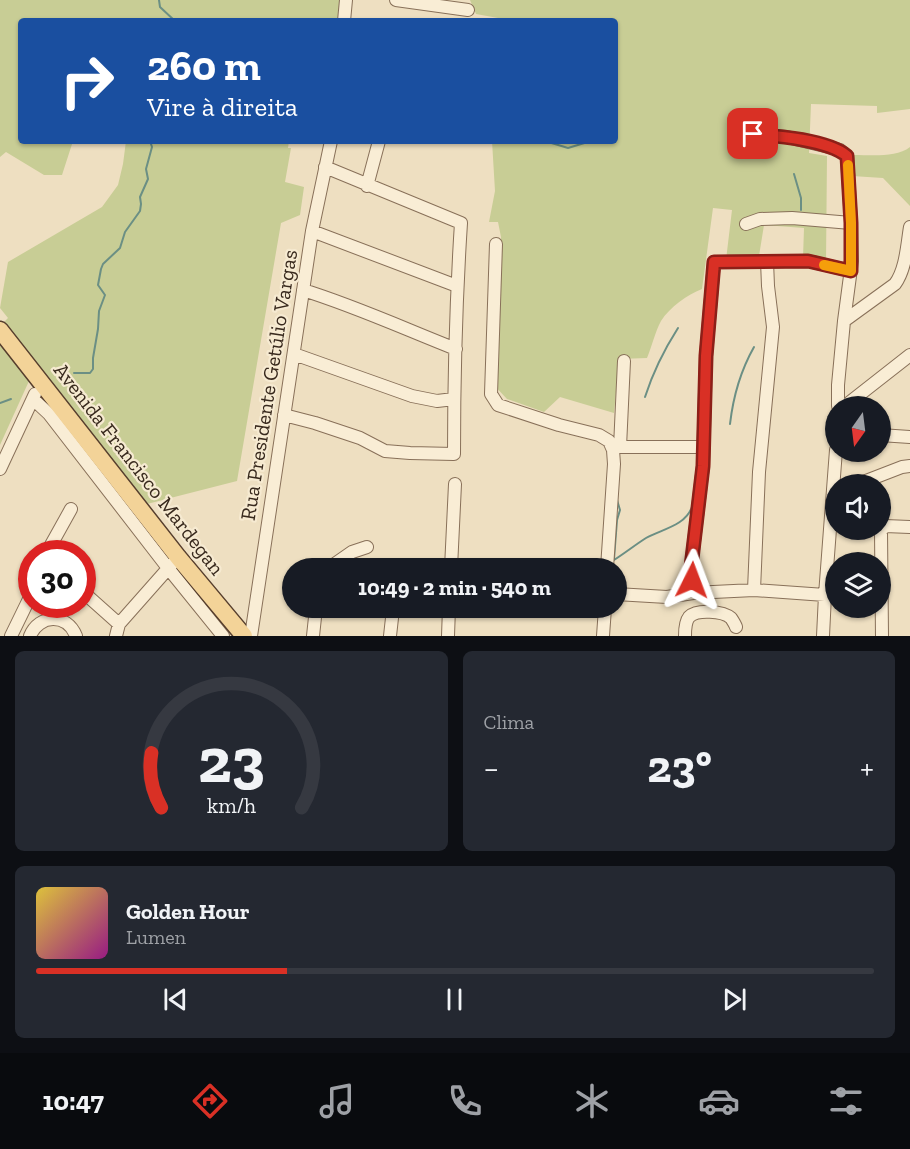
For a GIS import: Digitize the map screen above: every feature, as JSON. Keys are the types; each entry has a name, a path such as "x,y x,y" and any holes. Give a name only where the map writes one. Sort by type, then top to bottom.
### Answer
{"main road":[{"name":"Avenida Francisco Mardegan","path":"0,330 173,563 244,636"}],"street":[{"path":"344,18 346,0"},
{"path":"396,0 468,10"},
{"path":"734,129 753,134 787,137 840,150 847,156 851,271 838,396"},
{"name":"Rua Presidente Getúlio Vargas","path":"251,636 312,231 330,144"},
{"path":"367,186 378,144"},
{"path":"284,415 360,438 385,451 454,454 454,376 460,223 325,167"},
{"path":"746,224 760,219 792,218 851,223"},
{"path":"844,321 899,279 910,226"},
{"path":"312,231 457,286"},
{"path":"496,244 491,394 498,405 559,425 599,435 616,447 704,447"},
{"path":"754,590 759,472 773,327 767,261"},
{"path":"693,593 691,567 704,447 706,356 714,262 808,261 851,271"},
{"path":"303,290 337,301 456,349"},
{"path":"294,354 412,396 436,401 454,399"},
{"path":"858,396 910,355"},
{"path":"608,558 614,450 624,361"},
{"path":"0,469 40,383"},
{"path":"33,399 49,414 173,563 223,636"},
{"path":"891,436 910,437"},
{"path":"884,474 910,466"},
{"path":"451,558 454,484"},
{"path":"55,540 71,509"},
{"path":"882,636 880,531 885,526 910,527"},
{"path":"343,558 367,547"},
{"path":"96,607 117,630 173,563"},
{"path":"627,595 667,597 693,593 754,590 825,595 823,636"},
{"path":"685,636 688,618 705,611 730,617 736,627"},
{"path":"20,618 13,632 31,633 39,623 49,619 69,624 75,636"},
{"path":"313,636 315,618"},
{"path":"390,636 392,618"},
{"path":"448,636 449,618"},
{"path":"603,636 604,618"}],"green space":[{"path":"0,0 342,0 341,18 18,18 18,144 72,144 62,175 44,175 6,152 0,157"},
{"path":"470,0 910,0 910,109 877,113 877,106 811,104 809,153 827,156 826,264 803,258 804,228 764,225 759,256 726,260 732,210 713,208 702,289 679,302 661,321 647,358 619,359 614,413 560,397 544,412 507,399 492,383 500,307 501,237 498,222 489,222 495,191 492,144 618,144 618,18 498,18 476,14"},
{"path":"126,144 289,144 288,148 291,148 285,182 304,187 300,215 281,223 237,481 143,505 2,324 8,318 0,308 8,262 102,207 118,185"},
{"path":"910,147 910,206 883,178 852,176 854,155 898,153"},
{"path":"0,344 29,381 0,445"}],"waterway":[{"path":"159,0 160,7 172,18"},
{"path":"74,373 90,373 93,369 99,311 105,295 98,285 101,269 103,264 120,248 125,232 140,211 140,197 148,179 146,169 151,144"},
{"path":"555,144 568,148 581,144"},
{"path":"794,174 801,198 801,210"},
{"path":"645,397 659,361 678,328"},
{"path":"730,424 738,384 754,347"},
{"path":"0,403 11,399"},
{"path":"614,558 620,510 617,500"},
{"path":"617,558 646,538 679,523 692,507"}],"slow traffic":[{"path":"824,265 851,271 848,165"}],"route":[{"path":"692,580 691,567 703,466 706,356 714,262 808,261 851,271 847,156 840,150 787,137 753,134"}]}
